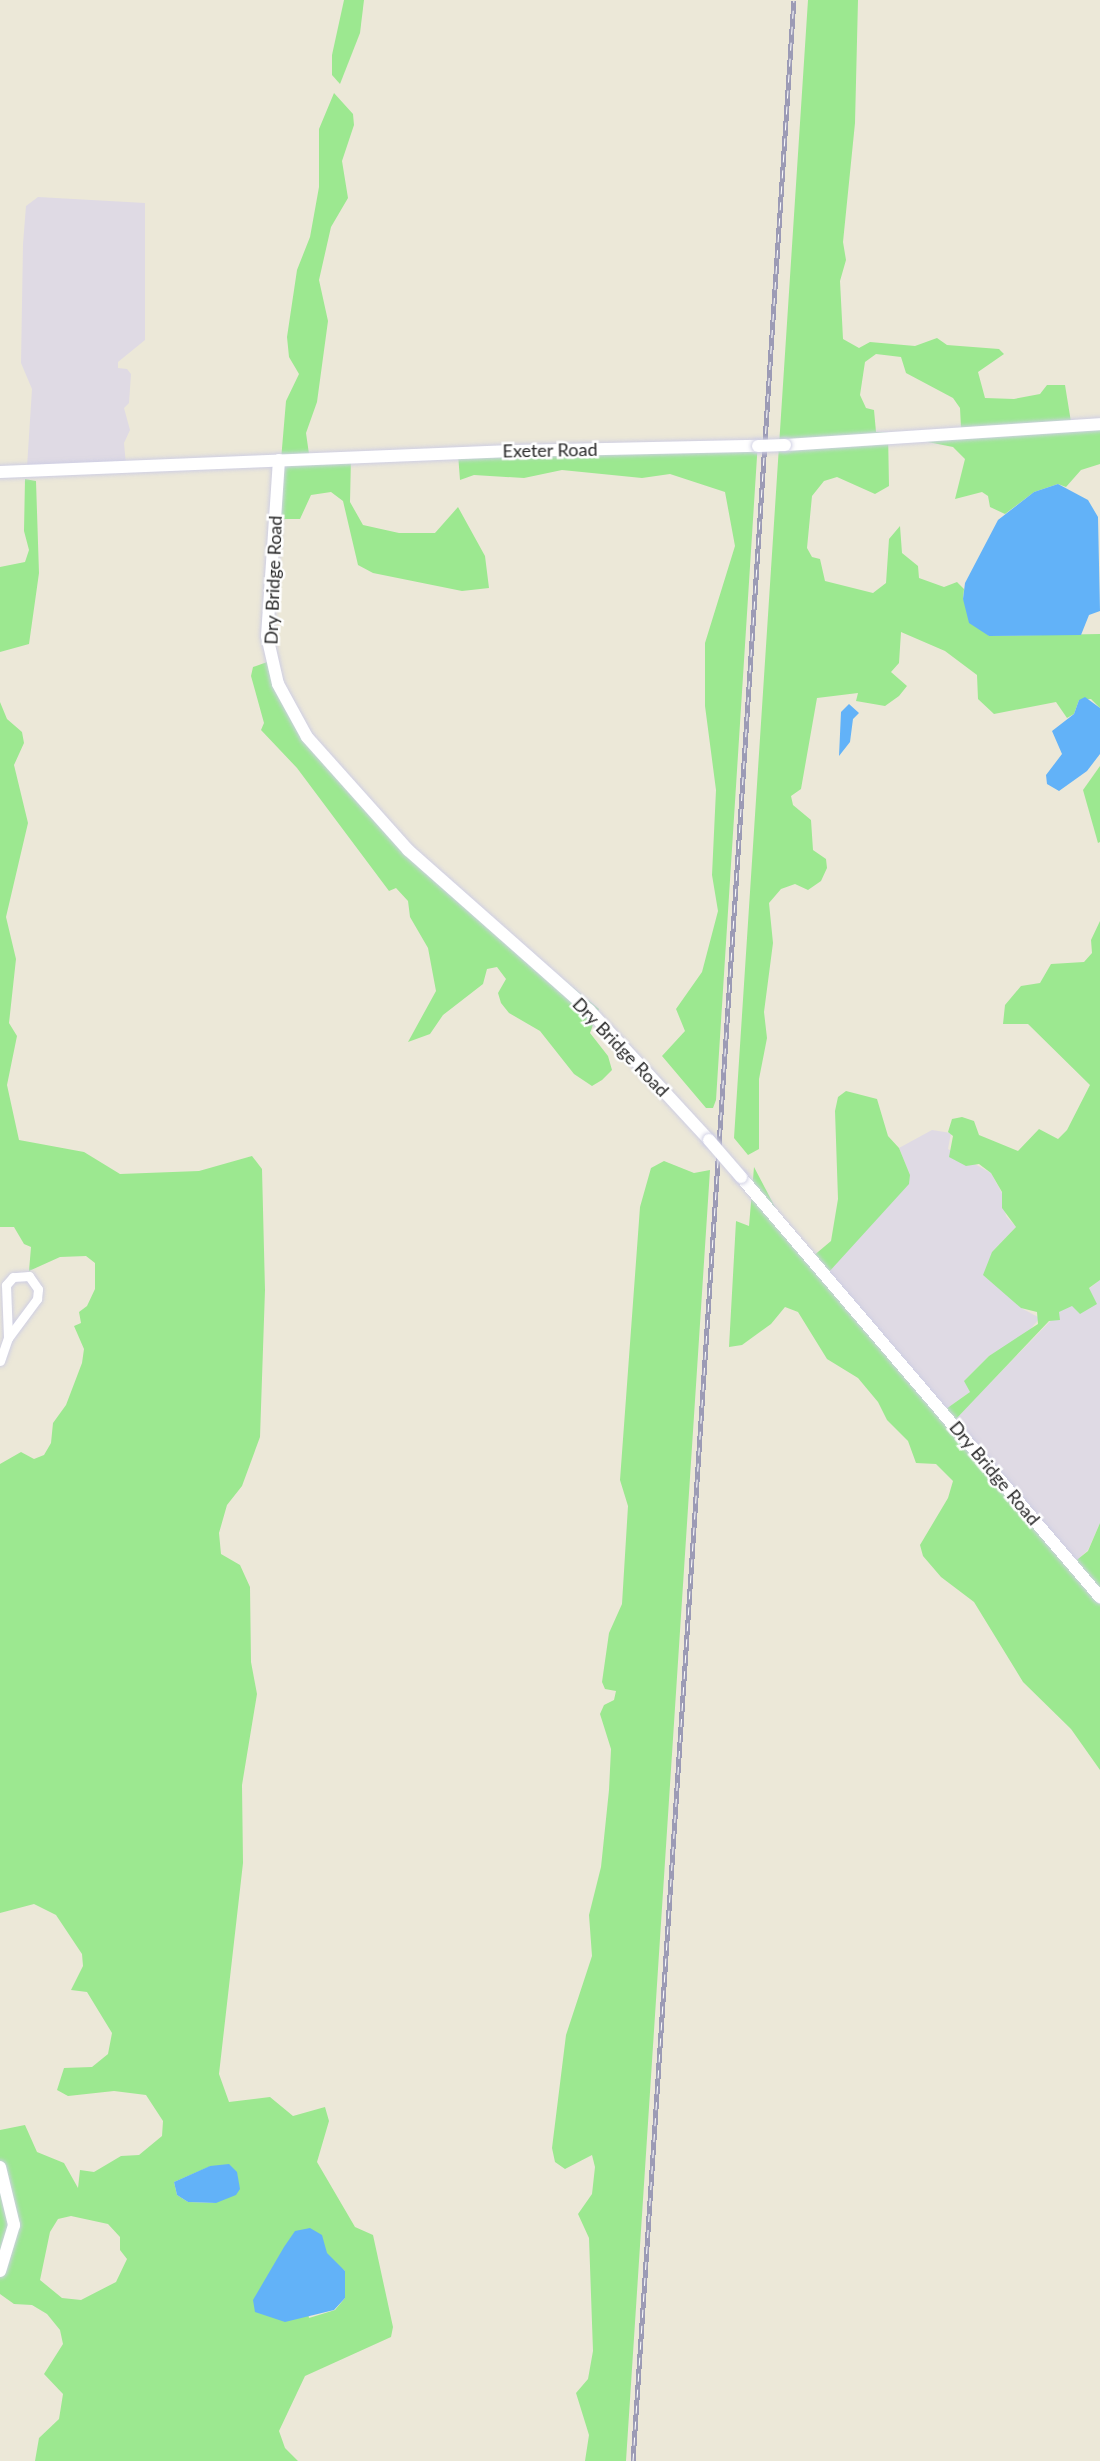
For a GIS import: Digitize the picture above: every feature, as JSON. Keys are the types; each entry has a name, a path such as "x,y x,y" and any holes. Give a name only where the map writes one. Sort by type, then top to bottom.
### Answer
{"street":[{"name":"Exeter Road","path":"0,472 279,460 785,445 1100,424"},
{"name":"Dry Bridge Road","path":"279,460 267,636 278,684 307,737 408,850 606,1027 709,1140 1100,1597"},
{"path":"0,1361 8,1338 37,1299 38,1289 29,1276 18,1275 5,1284 8,1338"},
{"path":"0,2167 14,2225 0,2272"}],"shaded area":[{"path":"38,197 145,203 145,340 118,362 118,368 127,369 131,374 129,403 124,408 130,430 124,443 126,465 27,467 32,389 21,363 23,244 26,206"},
{"path":"932,1130 951,1133 948,1149 991,1173 1002,1193 1006,1216 1016,1227 992,1252 991,1280 1021,1308 1040,1318 1027,1333 989,1356 965,1380 970,1392 946,1409 828,1273 910,1175 899,1148"},
{"path":"1100,1280 1100,1523 1088,1550 1073,1564 954,1420 1059,1312"}],"green space":[{"path":"344,0 364,0 360,33 340,84 332,75 332,55"},
{"path":"808,0 858,0 855,123 843,242 846,260 840,281 843,339 859,348 870,342 915,346 937,338 947,345 999,349 1004,354 978,372 985,398 1014,399 1040,394 1047,385 1065,385 1071,422 1100,421 1100,464 1081,470 1066,487 1058,484 1034,492 1005,514 990,507 988,496 982,492 955,499 965,459 953,447 923,441 961,428 960,408 953,398 906,373 901,357 876,354 865,362 860,395 866,408 874,410 876,432 888,432 889,486 875,494 837,477 824,481 812,496 807,548 812,557 820,559 825,581 873,593 886,583 889,539 900,526 902,553 918,566 919,578 944,587 957,582 964,589 963,599 989,636 1100,634 1100,708 1091,699 1079,700 1074,714 1067,718 1056,702 994,714 978,699 977,675 945,651 901,632 899,663 891,672 907,686 899,696 885,706 856,701 858,693 817,698 801,789 791,796 793,805 811,820 813,850 826,859 827,868 821,881 808,890 795,884 781,889 769,903 773,943 764,1012 767,1038 759,1079 759,1149 748,1155 734,1138"},
{"path":"334,93 353,114 354,125 342,161 348,198 331,227 319,280 328,321 317,402 306,433 309,454 351,457 350,502 363,525 399,533 435,533 458,507 485,556 489,588 462,591 373,573 358,565 343,501 331,492 311,495 300,519 276,519 286,401 299,374 289,357 287,337 297,270 310,237 319,187 319,129"},
{"path":"758,441 716,1100 713,1108 706,1108 662,1056 685,1031 676,1009 702,972 718,911 712,875 716,790 705,706 705,643 735,546 725,492 670,474 642,478 562,470 524,478 474,475 460,480 458,454"},
{"path":"25,479 36,481 39,573 29,644 0,652 0,567 25,562 29,550 24,531"},
{"path":"270,661 307,738 411,853 599,1009 590,1033 608,1056 612,1070 602,1080 592,1086 574,1074 540,1031 509,1013 501,1003 498,993 506,979 497,967 487,969 483,984 443,1015 430,1034 408,1042 436,991 428,948 410,917 408,901 396,888 389,891 297,768 261,730 264,723 251,676 253,667"},
{"path":"0,702 7,719 22,732 24,743 14,765 28,823 6,917 16,959 9,1023 17,1036 7,1085 19,1140 84,1152 120,1174 199,1171 252,1156 262,1169 265,1290 260,1437 242,1486 227,1505 219,1533 221,1554 240,1565 250,1587 251,1662 257,1694 242,1785 243,1863 219,2074 229,2102 270,2097 293,2116 325,2107 329,2121 317,2162 355,2227 373,2235 393,2327 391,2337 305,2376 279,2431 285,2448 298,2461 35,2461 39,2438 59,2419 63,2394 44,2374 63,2344 60,2330 47,2314 32,2305 14,2304 0,2294 0,2130 25,2125 37,2152 64,2163 78,2188 80,2170 94,2172 121,2156 139,2155 162,2136 163,2121 146,2095 114,2091 68,2096 57,2090 64,2068 92,2067 108,2054 112,2033 87,1992 71,1990 83,1966 82,1954 56,1915 34,1904 0,1913 0,1464 21,1452 34,1459 44,1455 51,1443 53,1423 66,1405 82,1363 84,1349 74,1326 81,1323 79,1312 87,1306 95,1289 95,1263 86,1256 60,1257 29,1271 31,1247 24,1244 14,1227 0,1227","holes":["211,2166 216,2203 188,2202 177,2195 174,2182","71,2216 108,2224 120,2237 120,2250 127,2259 116,2282 81,2300 62,2298 40,2280 50,2232 58,2219","295,2231 345,2271 345,2298 335,2310 309,2318"]},
{"path":"1100,766 1100,842 1098,843 1083,790"},
{"path":"1100,921 1100,1280 1089,1288 1097,1304 1080,1314 1072,1306 1059,1312 1060,1320 1049,1321 955,1420 1073,1563 1088,1551 1100,1523 1100,1770 1071,1729 1023,1682 974,1602 941,1577 923,1556 920,1545 948,1498 953,1481 936,1464 916,1463 908,1441 887,1420 878,1402 858,1378 827,1359 798,1312 785,1307 771,1324 742,1345 729,1347 736,1221 749,1226 754,1167 785,1226 812,1257 831,1241 838,1199 835,1111 838,1097 846,1091 877,1099 888,1136 899,1148 910,1175 909,1184 828,1273 946,1409 970,1392 964,1381 989,1356 1038,1324 1037,1312 1021,1308 983,1275 992,1252 1016,1227 1002,1208 1002,1192 991,1173 979,1164 966,1166 949,1157 953,1136 948,1132 952,1119 962,1117 974,1121 979,1135 1018,1151 1039,1129 1058,1139 1067,1130 1090,1085 1028,1024 1003,1024 1005,1005 1021,986 1040,983 1051,964 1084,962 1092,953 1091,940"},
{"path":"664,1161 694,1173 710,1170 626,2461 585,2461 589,2435 576,2393 588,2379 593,2351 589,2238 578,2214 592,2194 595,2167 592,2155 565,2169 555,2162 552,2148 566,2035 592,1956 589,1915 601,1867 609,1790 611,1749 600,1714 604,1705 614,1700 616,1691 605,1689 602,1682 609,1633 622,1604 628,1506 620,1480 640,1207 651,1168"}],"water":[{"path":"1058,484 1088,500 1098,517 1100,611 1089,615 1081,635 989,636 969,623 963,599 965,583 998,520 1034,492"},
{"path":"1085,697 1100,708 1100,754 1087,771 1059,791 1047,784 1046,775 1062,754 1052,731 1074,714 1079,700"},
{"path":"849,704 859,713 853,719 850,742 839,756 841,712"},
{"path":"229,2164 237,2172 240,2189 236,2195 216,2203 188,2202 177,2195 174,2182 210,2166"},
{"path":"310,2228 322,2235 327,2253 345,2271 345,2298 334,2310 285,2322 255,2312 253,2300 284,2247 295,2231"}],"railway":[{"path":"633,2461 794,0"}]}
